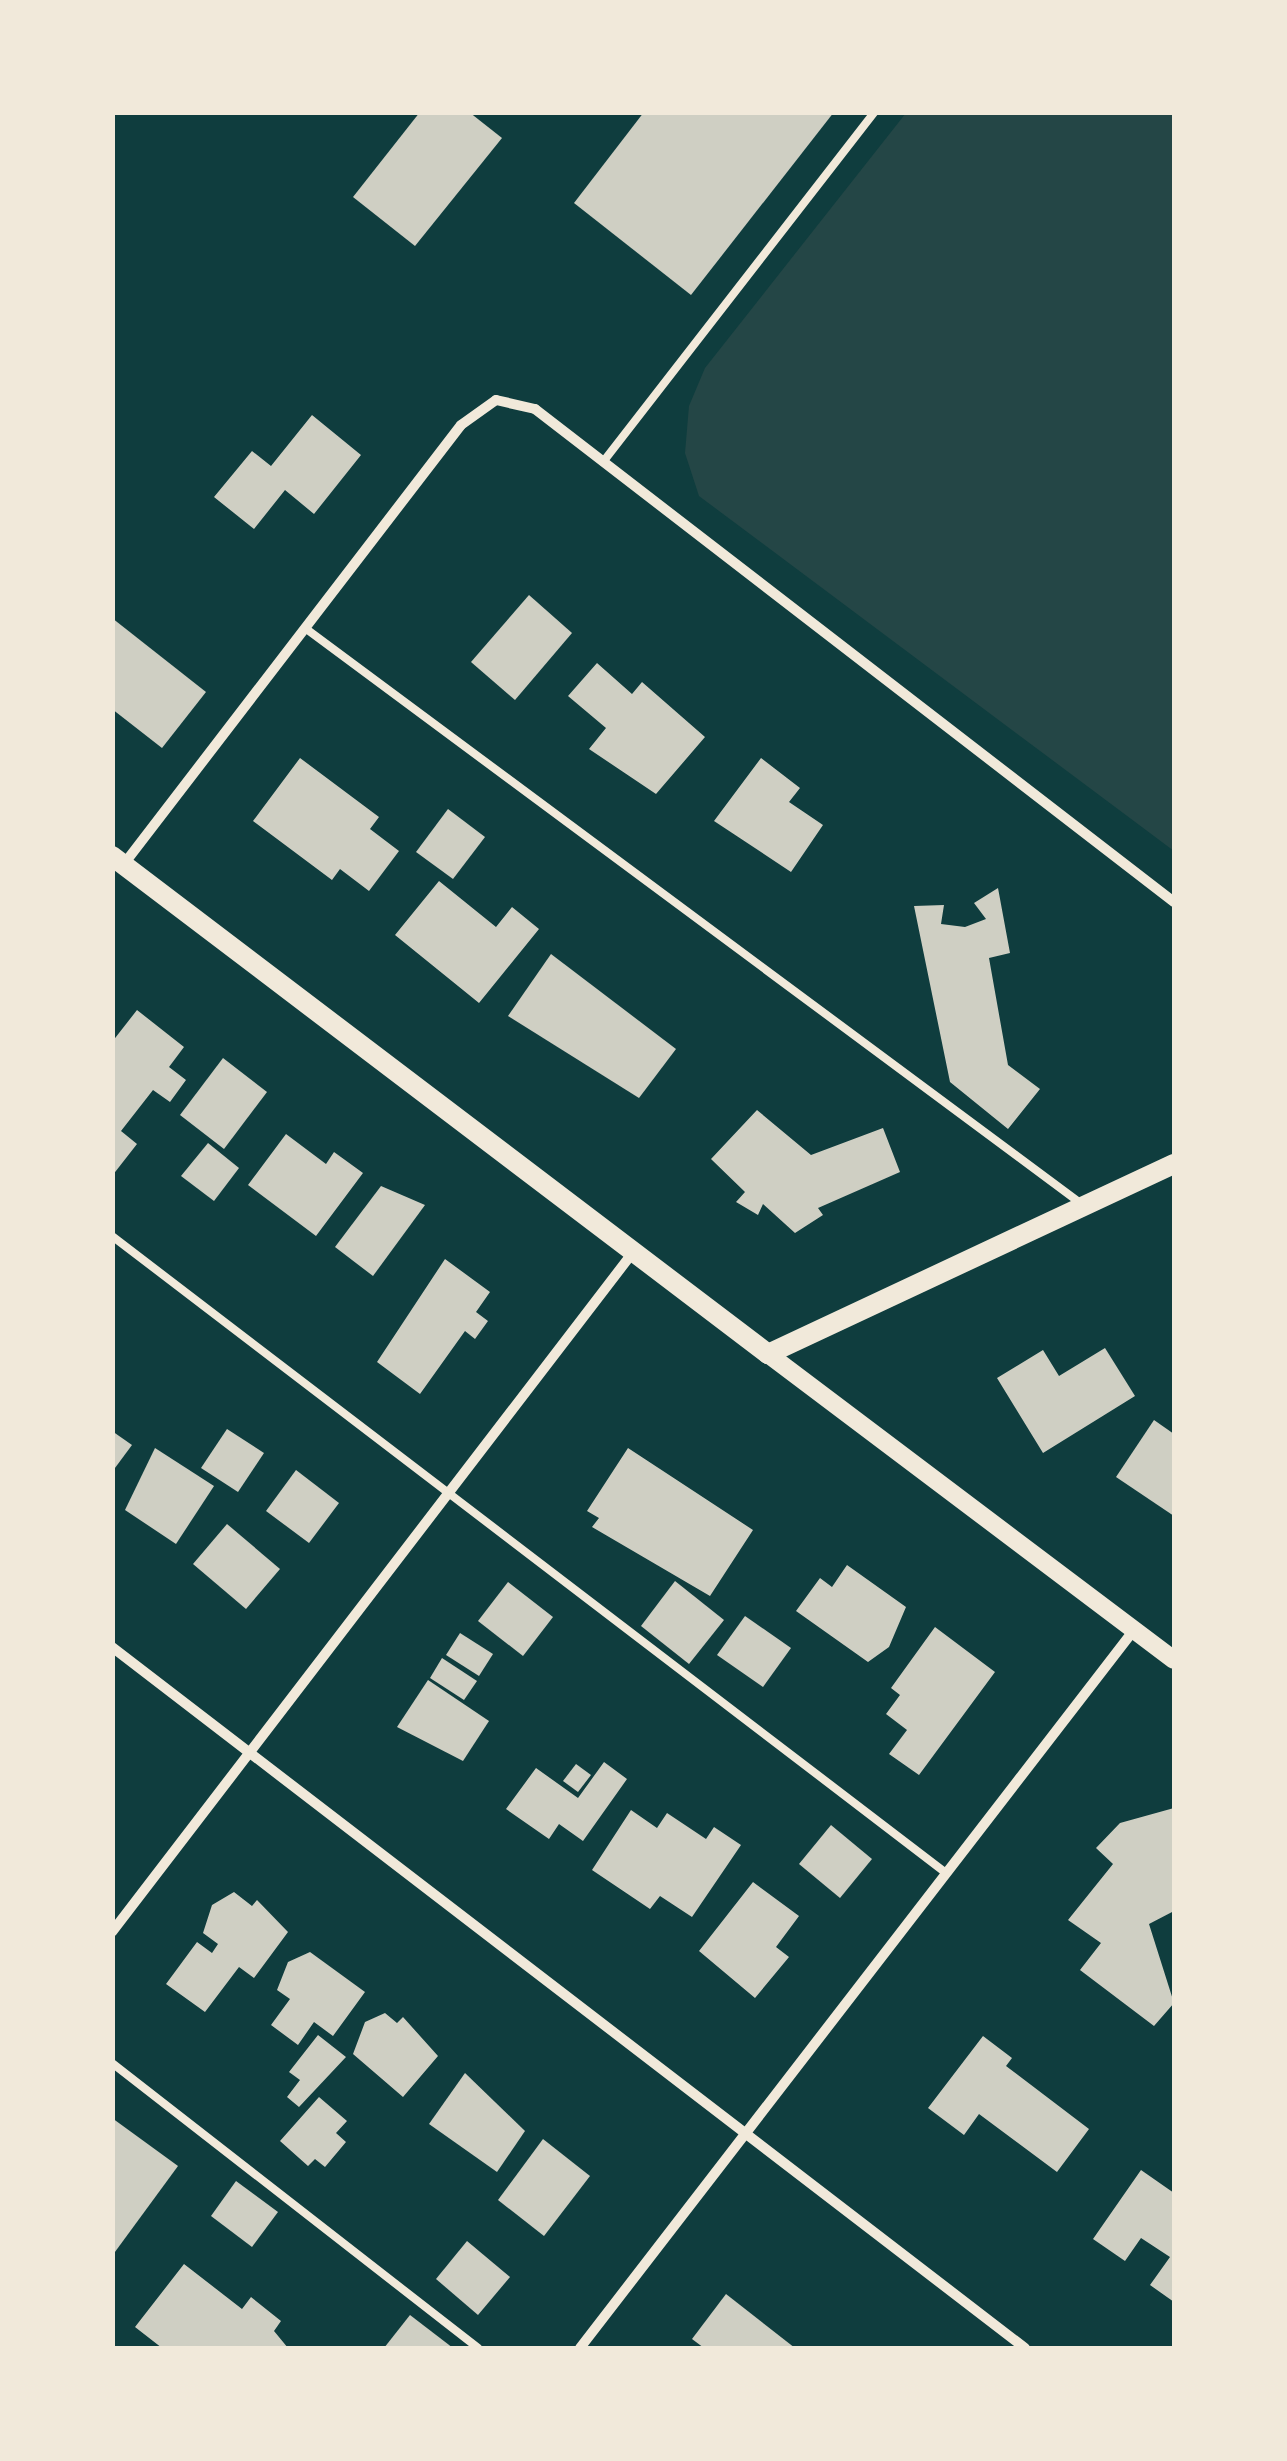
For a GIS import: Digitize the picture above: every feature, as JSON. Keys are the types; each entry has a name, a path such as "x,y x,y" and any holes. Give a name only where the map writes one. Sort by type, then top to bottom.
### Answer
{"main road":[{"path":"116,866 768,1354 1174,1164"}],"street":[{"path":"116,866 461,425 496,400 535,409 1174,902"},
{"path":"112,1932 634,1250"},
{"path":"768,1354 1174,1660"},
{"path":"580,2348 1134,1630"},
{"path":"112,1647 1026,2348"}],"lane":[{"path":"602,462 874,112"},
{"path":"304,628 1083,1205"},
{"path":"112,1236 451,1490 946,1874"},
{"path":"112,2063 478,2348"}],"shaded area":[{"path":"906,113 1174,113 1174,851 699,496 685,453 689,406 705,368"}],"building":[{"path":"420,112 469,112 502,138 415,246 353,197"},
{"path":"644,112 834,112 691,295 574,203"},
{"path":"312,415 361,455 314,514 285,490 254,529 214,497 252,451 271,466"},
{"path":"529,595 572,633 515,700 471,662"},
{"path":"112,618 206,692 162,748 112,709"},
{"path":"597,663 632,694 642,682 705,737 656,794 589,749 606,728 568,696"},
{"path":"300,758 379,817 370,829 399,851 369,891 340,869 332,880 253,821"},
{"path":"761,758 800,788 789,802 823,825 791,872 714,821"},
{"path":"448,809 485,837 453,879 416,852"},
{"path":"439,881 496,927 512,907 539,929 479,1003 395,935"},
{"path":"998,888 1010,953 989,958 1008,1065 1040,1089 1008,1129 950,1082 914,906 944,905 941,924 965,927 986,919 974,903"},
{"path":"551,954 676,1049 639,1098 508,1016"},
{"path":"137,1010 184,1047 169,1067 186,1080 170,1102 153,1090 121,1131 137,1144 112,1176 112,1042"},
{"path":"223,1058 267,1092 224,1149 180,1115"},
{"path":"757,1110 811,1155 883,1128 900,1172 818,1208 823,1215 795,1233 763,1204 758,1215 736,1202 745,1192 711,1159"},
{"path":"286,1134 326,1164 334,1152 363,1173 316,1236 248,1185"},
{"path":"208,1143 239,1168 214,1201 181,1176"},
{"path":"381,1186 425,1205 373,1276 335,1247"},
{"path":"445,1259 490,1292 476,1312 488,1321 475,1339 465,1331 420,1394 377,1362"},
{"path":"1105,1348 1135,1396 1043,1453 997,1378 1043,1350 1059,1376"},
{"path":"1154,1420 1174,1434 1174,1516 1116,1477"},
{"path":"227,1429 264,1453 238,1492 201,1468"},
{"path":"112,1431 132,1445 112,1472"},
{"path":"155,1448 214,1486 176,1544 125,1510"},
{"path":"628,1448 753,1530 710,1596 592,1527 599,1518 587,1511"},
{"path":"296,1470 339,1503 309,1543 266,1511"},
{"path":"227,1524 280,1569 246,1609 193,1564"},
{"path":"847,1565 906,1607 889,1647 868,1662 796,1611 820,1578 832,1587"},
{"path":"675,1581 724,1620 689,1664 641,1626"},
{"path":"508,1582 553,1617 523,1656 478,1621"},
{"path":"745,1616 791,1648 763,1687 717,1655"},
{"path":"935,1627 995,1672 919,1775 889,1754 907,1730 886,1714 900,1695 891,1688"},
{"path":"460,1633 493,1654 479,1676 446,1655"},
{"path":"442,1658 477,1681 464,1700 430,1678"},
{"path":"428,1680 489,1721 463,1761 397,1727"},
{"path":"604,1762 627,1779 583,1841 559,1824 549,1839 506,1809 536,1768 578,1798"},
{"path":"576,1764 591,1775 578,1792 563,1781"},
{"path":"1174,1808 1174,1911 1149,1924 1174,2003 1154,2026 1080,1970 1101,1943 1068,1920 1113,1864 1096,1848 1120,1823"},
{"path":"631,1810 657,1828 667,1813 706,1839 714,1827 741,1845 692,1917 660,1896 650,1909 592,1870"},
{"path":"831,1825 872,1859 840,1898 799,1864"},
{"path":"753,1882 799,1916 776,1947 789,1957 755,1998 699,1951"},
{"path":"234,1892 252,1906 257,1900 288,1932 254,1978 239,1967 205,2012 166,1984 197,1942 212,1953 218,1944 203,1933 212,1905"},
{"path":"310,1952 365,1992 333,2036 314,2022 298,2045 271,2025 290,1999 277,1990 288,1962"},
{"path":"385,2013 397,2023 403,2017 438,2056 403,2097 353,2054 365,2022"},
{"path":"318,2035 346,2057 299,2107 287,2097 300,2080 289,2072"},
{"path":"983,2036 1012,2058 1006,2066 1089,2129 1057,2172 979,2114 964,2135 928,2108"},
{"path":"465,2073 525,2131 497,2172 429,2124"},
{"path":"319,2097 347,2121 336,2133 346,2142 325,2167 315,2159 308,2166 280,2141"},
{"path":"112,2118 178,2166 112,2256"},
{"path":"543,2139 590,2176 544,2236 498,2200"},
{"path":"1141,2170 1174,2193 1174,2302 1150,2285 1170,2257 1141,2238 1125,2261 1093,2239"},
{"path":"236,2181 278,2212 252,2247 211,2216"},
{"path":"467,2241 510,2277 478,2315 436,2279"},
{"path":"184,2264 242,2309 251,2297 281,2321 274,2331 288,2348 162,2348 135,2327"},
{"path":"726,2294 795,2348 704,2348 692,2339"},
{"path":"410,2315 453,2348 384,2348"}]}
